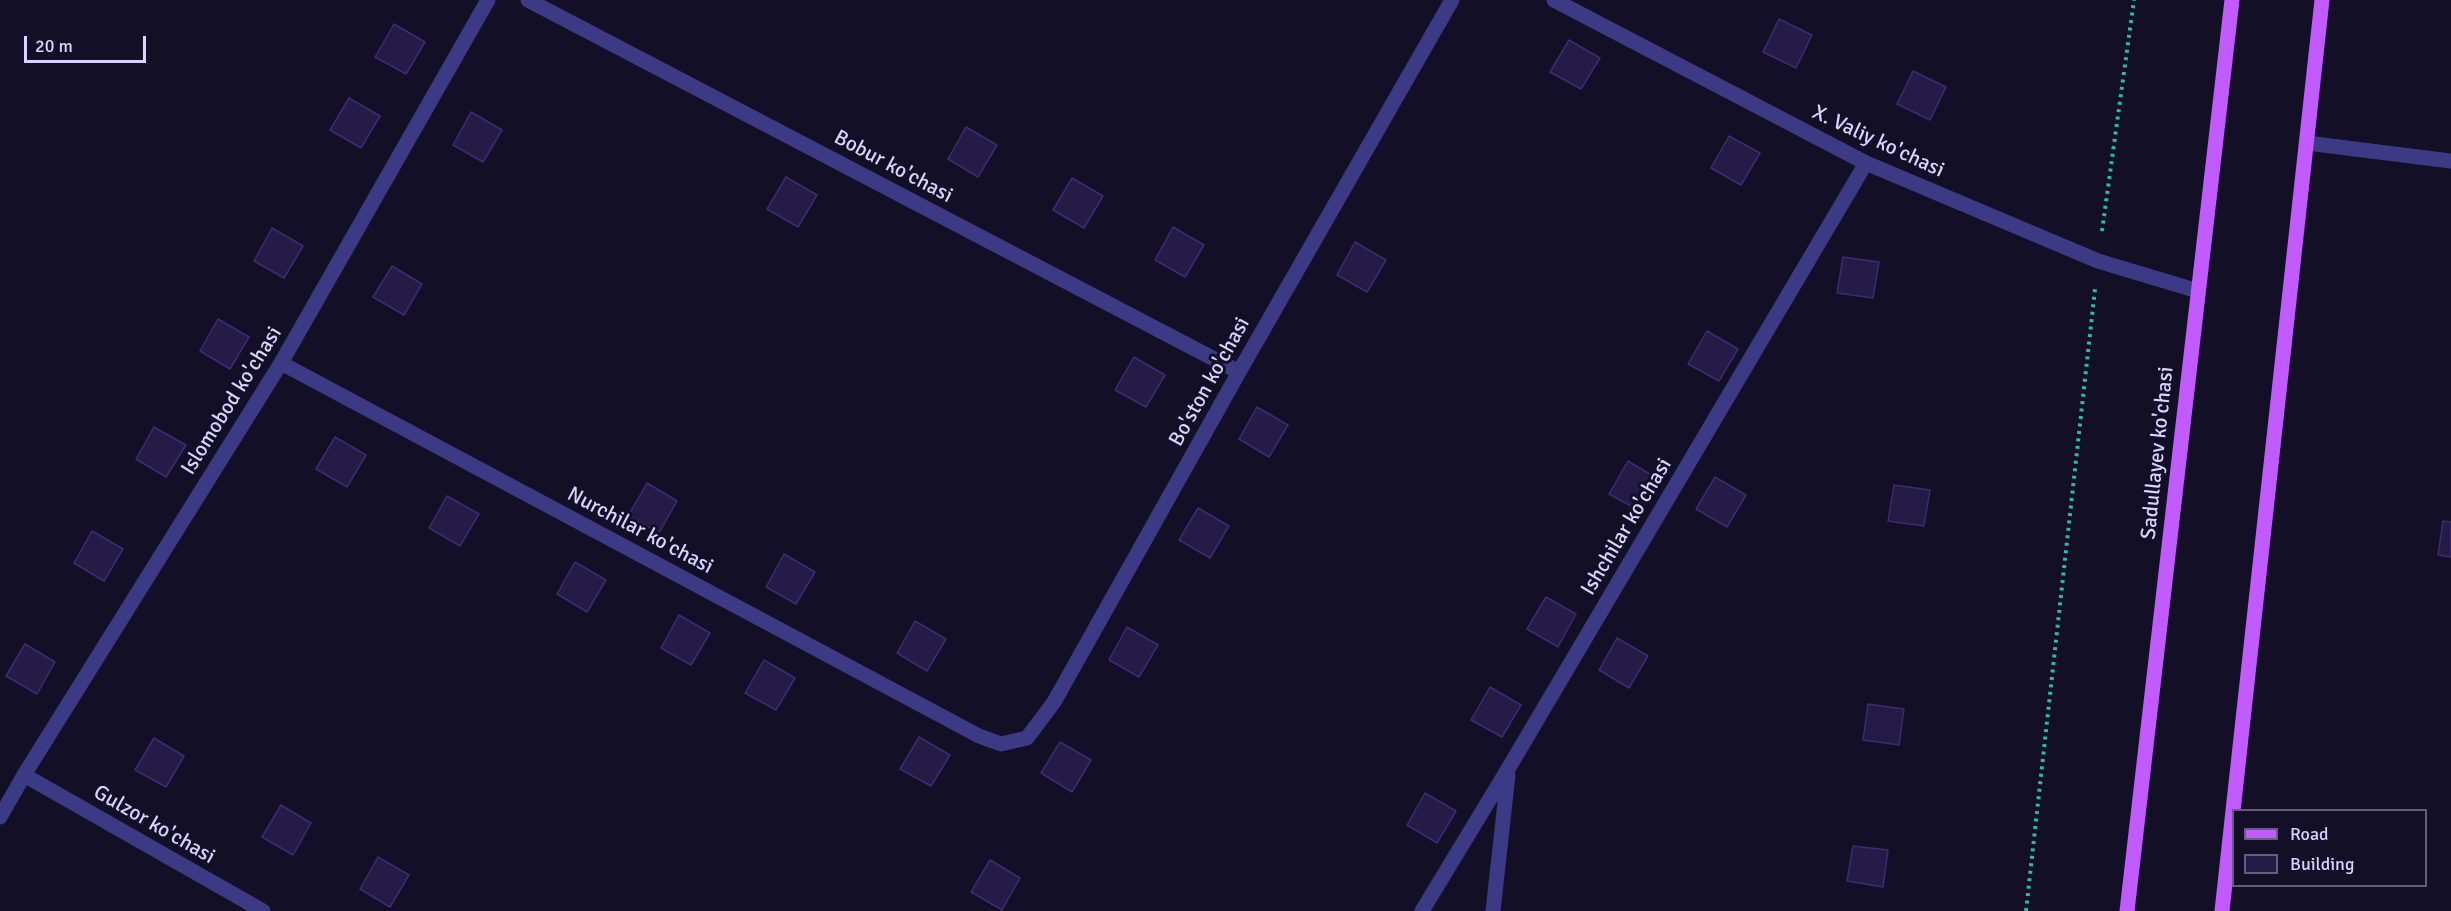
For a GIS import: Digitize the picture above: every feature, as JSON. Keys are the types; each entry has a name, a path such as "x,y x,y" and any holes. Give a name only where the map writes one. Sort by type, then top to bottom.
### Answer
{"main road":[{"name":"Sadullayev ko'chasi","path":"2127,911 2232,0"},
{"path":"2233,809 2322,0"},
{"path":"2222,911 2232,821"}],"street":[{"name":"Islomobod ko'chasi","path":"0,817 281,363 488,0"},
{"name":"Bobur ko'chasi","path":"528,0 1239,372"},
{"name":"Bo'ston ko'chasi","path":"979,736 1001,744 1027,738 1054,702 1239,372 1452,0"},
{"name":"X. Valiy ko'chasi","path":"1554,0 1866,163 2098,261 2198,291"},
{"path":"2307,143 2451,161"},
{"name":"Ishchilar ko'chasi","path":"1422,911 1866,163"},
{"name":"Nurchilar ko'chasi","path":"281,363 979,736"},
{"path":"1494,911 1508,769"},
{"name":"Gulzor ko'chasi","path":"24,775 263,911"}],"path":[{"path":"2026,911 2098,261 2134,0"}],"building":[{"path":"1779,19 1812,35 1796,68 1763,52"},
{"path":"394,24 425,42 406,74 375,57"},
{"path":"1569,40 1600,58 1581,89 1550,72"},
{"path":"1913,71 1946,87 1930,120 1897,104"},
{"path":"349,98 380,116 361,148 330,130"},
{"path":"471,112 502,130 483,162 453,145"},
{"path":"966,127 997,145 978,177 948,159"},
{"path":"1729,136 1760,153 1741,185 1711,168"},
{"path":"786,177 817,195 798,227 767,209"},
{"path":"1072,178 1103,196 1084,228 1053,210"},
{"path":"1173,227 1204,245 1185,277 1155,260"},
{"path":"272,228 303,246 284,278 254,261"},
{"path":"1355,242 1386,260 1367,292 1337,275"},
{"path":"1843,257 1879,262 1873,298 1837,293"},
{"path":"392,266 422,284 404,315 373,297"},
{"path":"218,319 249,337 230,369 200,351"},
{"path":"1707,331 1738,349 1719,381 1688,364"},
{"path":"1134,357 1165,375 1146,407 1115,390"},
{"path":"1257,407 1288,425 1269,457 1239,439"},
{"path":"154,427 186,445 166,477 136,459"},
{"path":"335,437 366,455 347,487 316,469"},
{"path":"1628,461 1658,479 1640,511 1609,494"},
{"path":"1715,477 1746,495 1727,527 1696,509"},
{"path":"647,483 677,501 659,533 628,516"},
{"path":"1894,485 1930,490 1924,526 1888,521"},
{"path":"447,496 479,514 460,546 429,528"},
{"path":"1198,508 1229,526 1210,558 1179,540"},
{"path":"2443,521 2451,522 2451,557 2438,555"},
{"path":"92,531 123,549 104,581 74,563"},
{"path":"784,554 815,572 796,604 766,587"},
{"path":"575,562 606,580 587,612 557,594"},
{"path":"1546,597 1576,614 1558,647 1527,629"},
{"path":"679,615 710,633 691,665 661,648"},
{"path":"915,621 946,639 927,671 897,653"},
{"path":"1127,627 1158,645 1139,677 1109,660"},
{"path":"1617,638 1648,656 1629,688 1599,670"},
{"path":"25,644 55,662 37,694 6,676"},
{"path":"764,660 795,678 776,710 745,693"},
{"path":"1490,687 1521,705 1502,737 1471,720"},
{"path":"1868,704 1904,709 1899,745 1863,740"},
{"path":"919,737 950,755 931,786 900,769"},
{"path":"154,738 184,756 166,787 135,770"},
{"path":"1060,742 1091,760 1072,792 1041,773"},
{"path":"1425,793 1456,811 1437,843 1407,825"},
{"path":"281,805 311,823 293,855 262,837"},
{"path":"1853,846 1888,850 1883,887 1847,881"},
{"path":"378,857 409,875 390,907 360,889"},
{"path":"990,860 1020,878 1002,910 971,892"}]}
